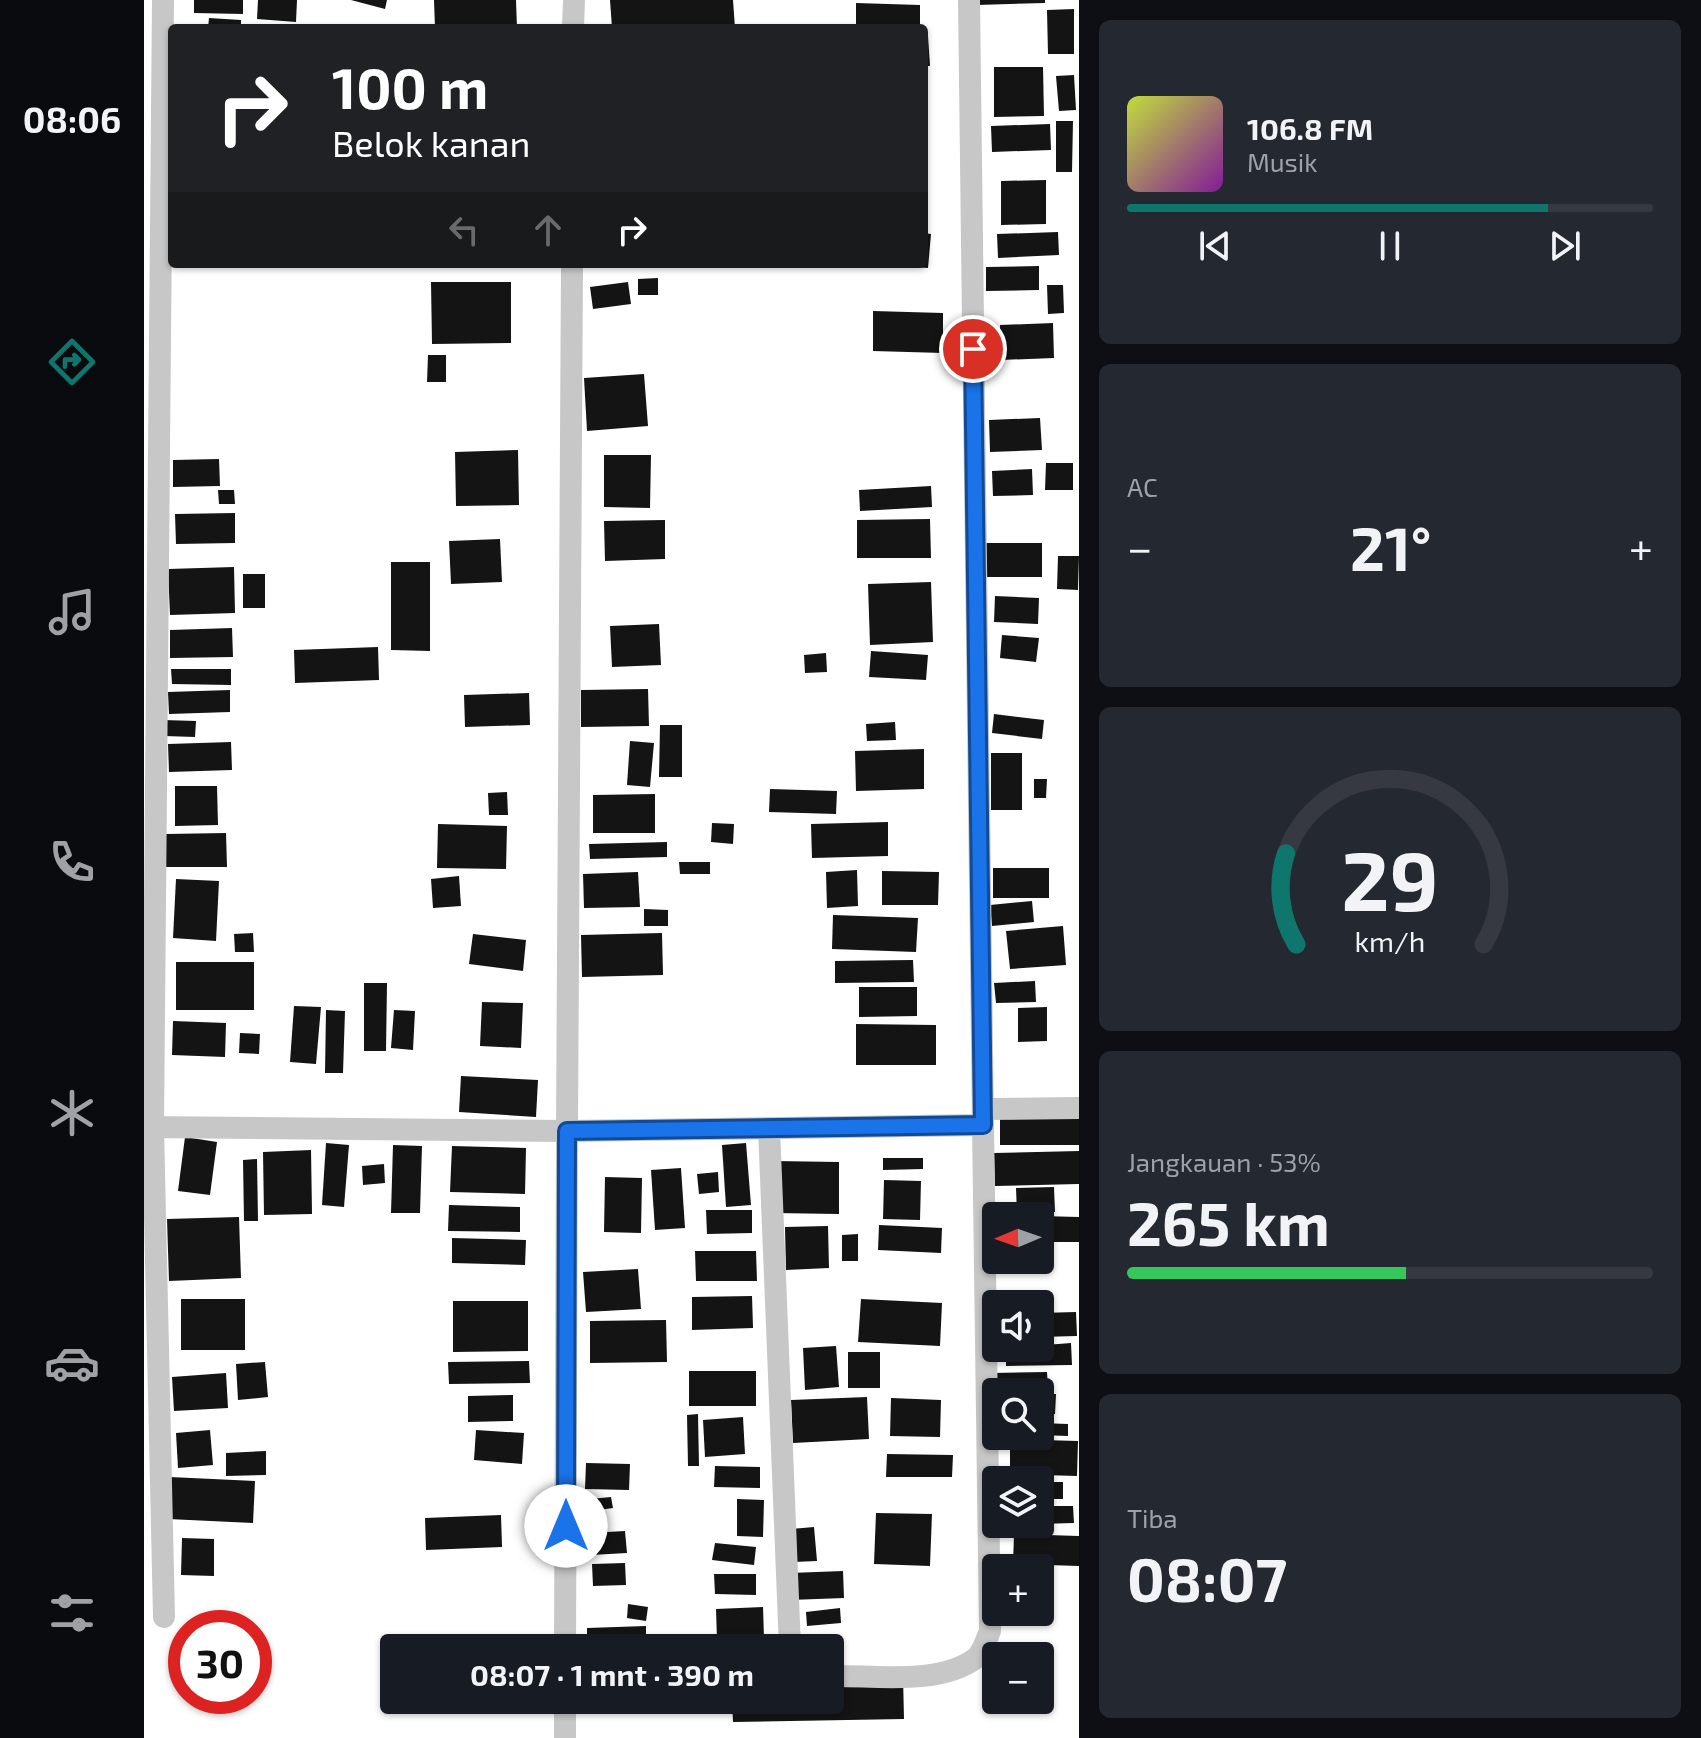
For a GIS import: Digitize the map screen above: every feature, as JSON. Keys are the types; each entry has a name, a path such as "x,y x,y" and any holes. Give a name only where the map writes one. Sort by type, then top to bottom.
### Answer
{"street":[{"path":"163,0 148,1127 164,1617"},
{"path":"573,24 574,0"},
{"path":"844,1676 912,1675 955,1670 979,1656 990,1631 969,0"},
{"path":"565,1634 572,268"},
{"path":"148,1127 567,1131 769,1128 983,1117 1079,1108"},
{"path":"769,1128 789,1634"},
{"path":"565,1714 565,1738"}],"building":[{"path":"194,0 243,0 243,14 194,13"},
{"path":"258,0 297,0 296,22 257,19"},
{"path":"351,0 387,0 385,9"},
{"path":"434,0 516,0 517,24 435,24"},
{"path":"610,0 733,0 735,24 612,24"},
{"path":"977,0 1045,0 1045,3 977,5"},
{"path":"856,3 920,5 920,24 856,24"},
{"path":"1074,9 1074,54 1048,54 1047,10"},
{"path":"209,18 241,20 241,24 208,24"},
{"path":"994,67 1043,67 1044,116 994,117"},
{"path":"1074,75 1076,110 1059,111 1056,76"},
{"path":"1056,121 1073,121 1072,172 1056,172"},
{"path":"1050,124 1051,150 992,152 991,126"},
{"path":"1046,180 1046,224 1001,225 1001,181"},
{"path":"1058,232 1059,255 998,258 997,234"},
{"path":"928,234 931,234 928,268"},
{"path":"1039,266 1039,290 986,291 986,267"},
{"path":"658,278 658,295 638,295 638,279"},
{"path":"431,282 511,282 511,343 432,344"},
{"path":"628,282 631,304 593,309 590,287"},
{"path":"1047,285 1063,285 1064,313 1048,314"},
{"path":"873,311 943,313 943,353 873,351"},
{"path":"1053,323 1054,358 1001,360 1000,325"},
{"path":"428,355 446,355 446,382 427,382"},
{"path":"644,374 648,426 587,431 584,378"},
{"path":"1040,418 1042,450 990,452 989,420"},
{"path":"518,450 519,505 456,506 455,452"},
{"path":"604,455 651,455 650,508 604,507"},
{"path":"219,459 220,486 173,487 173,460"},
{"path":"1046,463 1073,463 1073,490 1045,490"},
{"path":"1032,469 1033,495 993,496 992,471"},
{"path":"931,486 932,507 860,511 859,490"},
{"path":"218,490 234,490 235,504 219,504"},
{"path":"235,513 235,543 176,544 175,514"},
{"path":"930,519 931,558 857,558 857,520"},
{"path":"665,520 665,559 605,561 604,521"},
{"path":"500,539 502,582 451,584 449,541"},
{"path":"984,543 1042,543 1042,577 984,577"},
{"path":"1058,556 1079,556 1078,590 1057,589"},
{"path":"391,562 430,562 430,651 391,650"},
{"path":"234,567 235,613 170,615 168,569"},
{"path":"243,574 265,574 265,608 243,608"},
{"path":"931,582 933,642 870,645 868,584"},
{"path":"995,596 1039,598 1038,624 994,622"},
{"path":"659,624 661,665 612,667 610,626"},
{"path":"232,628 233,657 170,658 170,630"},
{"path":"1002,635 1039,638 1036,662 1000,658"},
{"path":"378,647 379,680 295,683 294,650"},
{"path":"871,651 928,655 926,680 869,677"},
{"path":"826,653 827,672 805,673 804,655"},
{"path":"171,669 231,669 231,685 172,684"},
{"path":"648,689 649,726 581,727 581,690"},
{"path":"230,690 230,712 169,714 168,692"},
{"path":"529,693 530,725 465,727 464,695"},
{"path":"994,714 1044,720 1042,739 992,733"},
{"path":"163,720 196,721 195,737 164,736"},
{"path":"895,722 896,740 867,741 866,724"},
{"path":"660,725 682,725 682,777 659,777"},
{"path":"630,741 654,743 650,787 627,785"},
{"path":"231,742 232,770 169,772 168,744"},
{"path":"924,749 924,789 856,791 855,751"},
{"path":"991,753 1022,753 1022,810 991,810"},
{"path":"1034,779 1047,779 1046,798 1034,798"},
{"path":"175,786 217,786 218,825 175,826"},
{"path":"770,789 837,791 836,814 769,812"},
{"path":"507,792 508,815 489,815 488,793"},
{"path":"655,794 655,833 593,833 593,795"},
{"path":"888,822 888,856 812,858 811,824"},
{"path":"712,823 734,824 733,844 711,842"},
{"path":"438,824 507,826 506,869 437,868"},
{"path":"226,833 227,867 166,867 166,834"},
{"path":"667,842 667,857 590,859 589,844"},
{"path":"679,862 710,862 710,874 680,874"},
{"path":"993,868 1049,868 1049,898 993,898"},
{"path":"857,870 858,906 827,908 826,872"},
{"path":"882,871 939,872 938,905 882,905"},
{"path":"638,872 640,907 584,908 583,874"},
{"path":"459,876 461,906 433,908 431,879"},
{"path":"176,879 219,881 216,941 173,938"},
{"path":"1032,901 1034,922 992,926 990,905"},
{"path":"644,909 668,910 668,926 644,926"},
{"path":"833,915 918,918 916,952 832,949"},
{"path":"1063,926 1066,965 1010,969 1006,931"},
{"path":"253,933 254,952 235,952 234,934"},
{"path":"662,933 663,975 582,977 581,935"},
{"path":"473,934 526,940 523,971 469,964"},
{"path":"913,960 914,982 835,983 835,961"},
{"path":"176,962 254,962 254,1010 176,1010"},
{"path":"1035,981 1036,1002 996,1003 994,983"},
{"path":"364,983 387,983 386,1051 364,1051"},
{"path":"859,987 917,987 917,1016 859,1017"},
{"path":"482,1002 523,1003 521,1048 480,1046"},
{"path":"294,1006 321,1007 316,1064 290,1062"},
{"path":"1047,1007 1047,1041 1018,1042 1018,1008"},
{"path":"326,1010 345,1011 343,1073 325,1073"},
{"path":"394,1010 415,1011 413,1050 391,1048"},
{"path":"173,1021 226,1023 225,1057 172,1055"},
{"path":"856,1024 936,1025 936,1065 856,1065"},
{"path":"240,1033 260,1034 259,1054 239,1053"},
{"path":"461,1076 538,1080 536,1117 459,1112"},
{"path":"1000,1115 1079,1115 1079,1145 1000,1145"},
{"path":"185,1137 217,1142 210,1195 178,1191"},
{"path":"326,1143 349,1145 344,1207 322,1205"},
{"path":"746,1143 751,1205 726,1207 722,1145"},
{"path":"393,1145 422,1146 420,1213 391,1213"},
{"path":"452,1146 526,1148 525,1194 450,1192"},
{"path":"311,1150 312,1214 264,1215 263,1152"},
{"path":"1079,1151 1079,1184 995,1186 994,1153"},
{"path":"883,1158 923,1158 923,1169 883,1170"},
{"path":"257,1159 258,1221 244,1221 243,1160"},
{"path":"774,1161 839,1162 839,1214 773,1213"},
{"path":"384,1164 385,1183 363,1185 362,1166"},
{"path":"681,1168 685,1228 655,1230 651,1170"},
{"path":"718,1172 719,1192 699,1194 697,1174"},
{"path":"605,1177 642,1178 641,1233 604,1232"},
{"path":"884,1180 921,1181 920,1220 883,1219"},
{"path":"1054,1187 1055,1212 1054,1202 1017,1202 1016,1188"},
{"path":"449,1205 520,1207 520,1232 448,1231"},
{"path":"706,1210 752,1210 752,1233 707,1234"},
{"path":"1054,1216 1079,1217 1079,1242 1054,1242"},
{"path":"239,1217 241,1278 169,1281 167,1219"},
{"path":"879,1225 942,1228 941,1253 878,1250"},
{"path":"828,1226 829,1268 786,1270 785,1227"},
{"path":"858,1234 858,1261 842,1261 842,1235"},
{"path":"452,1238 526,1240 525,1265 452,1263"},
{"path":"695,1251 756,1251 757,1281 696,1281"},
{"path":"638,1269 641,1309 586,1312 583,1272"},
{"path":"752,1296 753,1328 692,1330 692,1297"},
{"path":"181,1299 245,1299 245,1350 181,1350"},
{"path":"861,1299 942,1303 940,1346 858,1342"},
{"path":"453,1301 528,1301 528,1351 453,1352"},
{"path":"1076,1312 1077,1336 1054,1337 1054,1313"},
{"path":"666,1320 667,1362 590,1363 590,1321"},
{"path":"1071,1343 1072,1365 1006,1366 1006,1362 1054,1362 1054,1344"},
{"path":"836,1346 839,1387 805,1390 803,1348"},
{"path":"848,1352 880,1352 880,1388 848,1388"},
{"path":"529,1361 530,1383 449,1384 448,1362"},
{"path":"265,1362 268,1397 238,1400 236,1364"},
{"path":"689,1371 756,1371 756,1406 689,1406"},
{"path":"1047,1372 1047,1378 992,1378 992,1373"},
{"path":"226,1373 228,1408 174,1411 172,1377"},
{"path":"513,1395 513,1421 468,1422 468,1396"},
{"path":"867,1397 869,1439 793,1443 791,1400"},
{"path":"891,1398 941,1400 940,1437 890,1436"},
{"path":"698,1414 699,1466 688,1466 687,1415"},
{"path":"743,1417 745,1454 705,1457 703,1420"},
{"path":"1054,1424 1068,1424 1068,1436 1054,1436"},
{"path":"210,1430 213,1465 178,1468 176,1433"},
{"path":"476,1430 524,1433 522,1464 474,1460"},
{"path":"1054,1440 1078,1441 1077,1476 1054,1475 1054,1466 1010,1466 1010,1450 1054,1450"},
{"path":"266,1451 266,1475 226,1476 226,1453"},
{"path":"887,1454 953,1455 952,1477 886,1477"},
{"path":"586,1463 630,1464 629,1490 585,1489"},
{"path":"715,1466 760,1467 760,1488 714,1487"},
{"path":"170,1477 255,1481 253,1523 168,1519"},
{"path":"1054,1482 1063,1482 1063,1499 1054,1499"},
{"path":"611,1497 613,1508 591,1511 590,1499"},
{"path":"737,1499 764,1500 763,1537 737,1536"},
{"path":"1054,1506 1073,1506 1074,1523 1054,1524"},
{"path":"876,1513 932,1514 930,1566 874,1564"},
{"path":"501,1515 502,1547 426,1550 425,1518"},
{"path":"814,1527 817,1561 794,1562 791,1529"},
{"path":"625,1531 627,1553 591,1555 590,1533"},
{"path":"1079,1536 1079,1566 1054,1565 1054,1554 1013,1554 1014,1538"},
{"path":"182,1538 214,1539 214,1576 181,1575"},
{"path":"715,1543 756,1547 754,1565 712,1560"},
{"path":"625,1563 626,1585 593,1586 592,1564"},
{"path":"843,1571 844,1598 790,1600 790,1573"},
{"path":"714,1574 756,1574 756,1595 715,1594"},
{"path":"628,1604 648,1607 646,1621 627,1618"},
{"path":"763,1607 764,1634 717,1634 716,1609"},
{"path":"840,1608 841,1623 807,1626 806,1612"},
{"path":"646,1626 646,1634 587,1634 587,1628"},
{"path":"903,1676 904,1719 733,1722 733,1714 844,1714 844,1678"}],"route":[{"path":"566,1526 567,1131 983,1125 973,349"}]}
